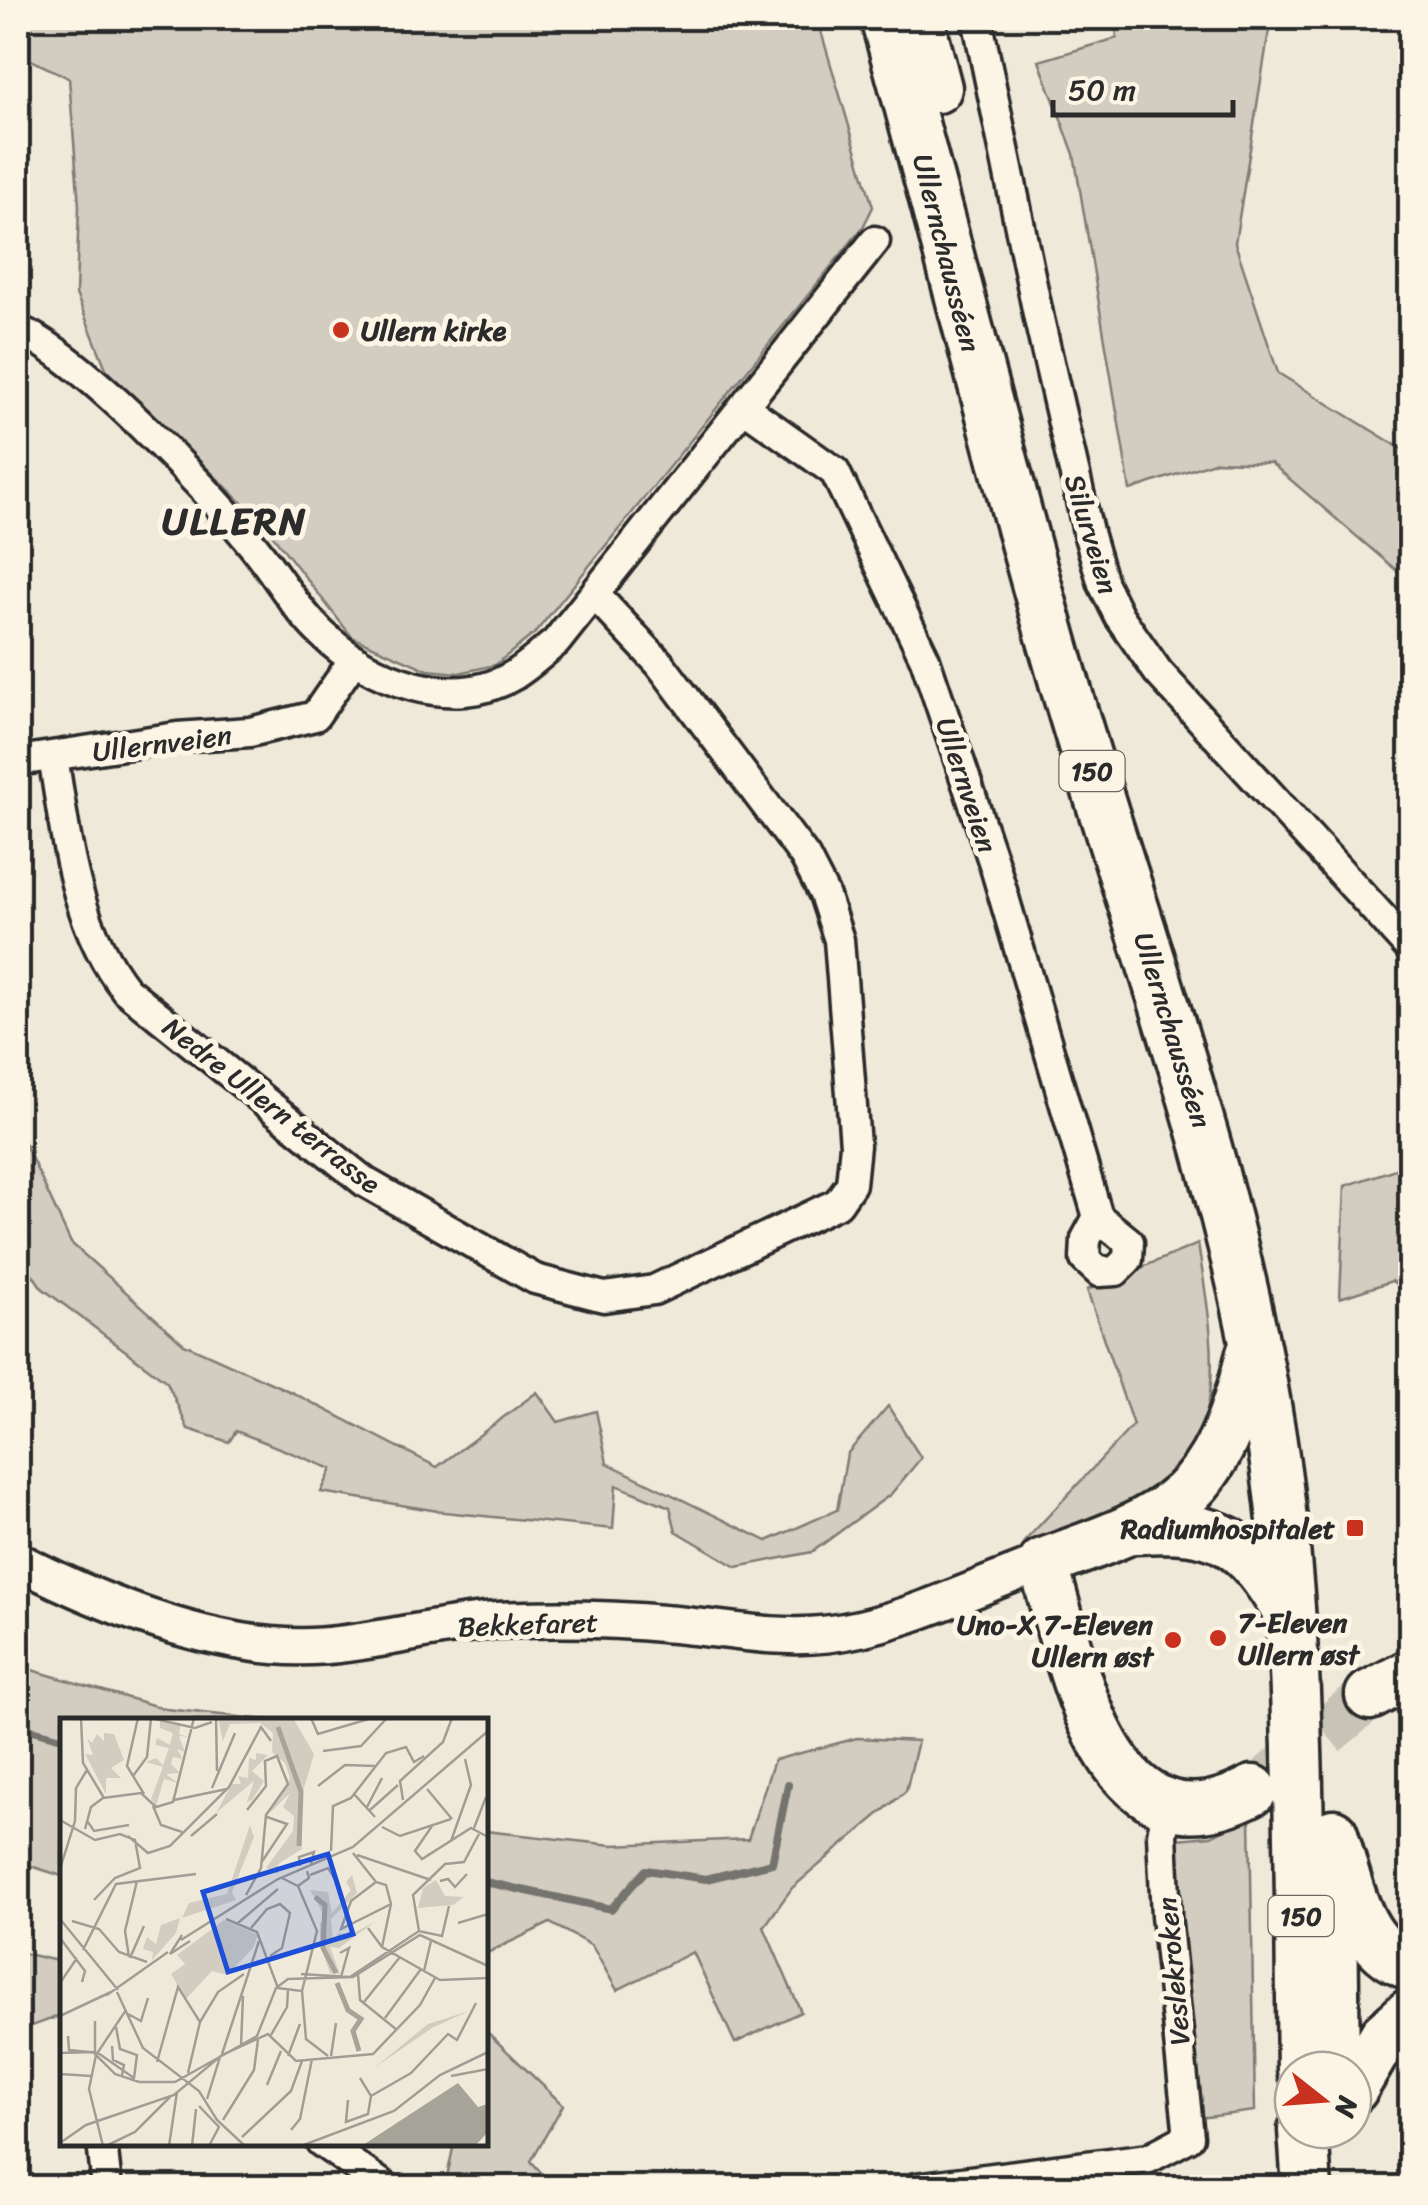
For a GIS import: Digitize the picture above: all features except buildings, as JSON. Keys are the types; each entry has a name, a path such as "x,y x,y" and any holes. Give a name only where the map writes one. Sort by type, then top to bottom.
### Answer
{"highway":[{"path":"856,18 957,298"},
{"name":"Ullernchausséen","path":"884,18 1064,684 1205,1135 1254,1340 1275,1466 1292,1618 1299,1761 1302,2050"},
{"name":"Ullernchausséen","path":"919,18 1018,402 1262,1224 1309,1474 1325,1638 1336,2050"},
{"name":"150","path":"1043,1563 1136,1529 1170,1506 1213,1466 1233,1420 1254,1340"},
{"name":"150","path":"1136,1529 1177,1526 1228,1538 1256,1562 1292,1618"},
{"path":"1043,1563 1100,1738 1129,1781 1167,1805 1207,1808 1253,1790"},
{"name":"150","path":"1333,1834 1372,1939 1388,1955 1410,1965"},
{"path":"1373,2055 1384,2036 1410,2012"},
{"path":"1305,2150 1307,2188"},
{"path":"1338,2150 1339,2188"}],"street":[{"name":"Silurveien","path":"977,18 1038,319 1103,584 1130,635 1158,672 1410,948"},
{"path":"18,330 62,354 195,481 250,540 318,630 352,662 414,687 464,691 512,677 556,642 875,241"},
{"name":"Ullernveien","path":"745,408 828,462 926,659 995,868 1098,1217"},
{"name":"Nedre Ullern terrasse","path":"53,757 76,890 107,966 126,990 366,1182 498,1259 535,1279 604,1296 654,1290 808,1220 838,1202 850,1184 856,1146 840,940 805,856 660,664 596,596"},
{"name":"Ullernveien","path":"18,760 177,737 250,732 315,716 352,662"},
{"name":"Bekkefaret","path":"18,1560 108,1602 171,1622 233,1639 318,1646 506,1620 666,1624 786,1636 829,1634 886,1620 1043,1563"},
{"name":"Veslekroken","path":"916,2188 1149,2158 1189,2137 1166,1916 1162,1835 1167,1805"},
{"path":"102,2145 107,2188"},
{"path":"326,2145 388,2188"}],"shaded area":[{"path":"18,18 817,18 873,207 863,227 535,633 495,665 459,673 428,670 352,637 263,523 107,371 76,294 79,206 69,78 18,54"},
{"path":"1115,18 1271,18 1235,243 1278,373 1410,454 1410,582 1271,463 1217,461 1130,490 1074,154 1039,61 1117,38"},
{"path":"18,1129 71,1243 184,1344 291,1392 437,1467 537,1392 558,1422 596,1411 607,1463 767,1541 837,1510 847,1454 888,1406 921,1458 891,1494 812,1552 737,1567 676,1531 670,1507 616,1485 613,1529 444,1512 321,1492 332,1469 236,1431 229,1442 188,1429 167,1382 42,1288 18,1253"},
{"path":"1410,1164 1410,1295 1392,1281 1340,1298 1345,1186"},
{"path":"1198,1244 1212,1358 1210,1393 1202,1427 1187,1458 1162,1485 1126,1509 1023,1543 1133,1425 1087,1290"},
{"path":"18,1666 166,1709 249,1718 60,1718 60,1875 18,1862"},
{"path":"857,1738 918,1741 906,1791 792,1888 764,1927 801,2012 735,2043 693,1952 617,1990 592,1946 550,1923 488,1953 488,1831 613,1845 748,1839 774,1760"},
{"path":"1250,1817 1255,2111 1199,2118 1176,1839 1211,1836"},
{"path":"18,1952 60,1962 60,2016 18,2031"},
{"path":"488,2033 563,2105 531,2161 554,2187 445,2187 454,2145 488,2145"}],"waterway":[{"path":"18,1722 21,1727 60,1737"},
{"path":"488,1883 611,1909 646,1870 706,1879 772,1863 788,1785"}],"tunnel":[{"path":"1270,1779 1370,1695"}],"place":[{"name":"Ullern kirke","path":"341,330"},
{"name":"Radiumhospitalet","path":"1355,1528"},
{"name":"7-Eleven Ullern øst","path":"1218,1638"},
{"name":"Uno-X 7-Eleven Ullern øst","path":"1173,1640"}],"district":[{"name":"ULLERN","path":"235,521"}]}
